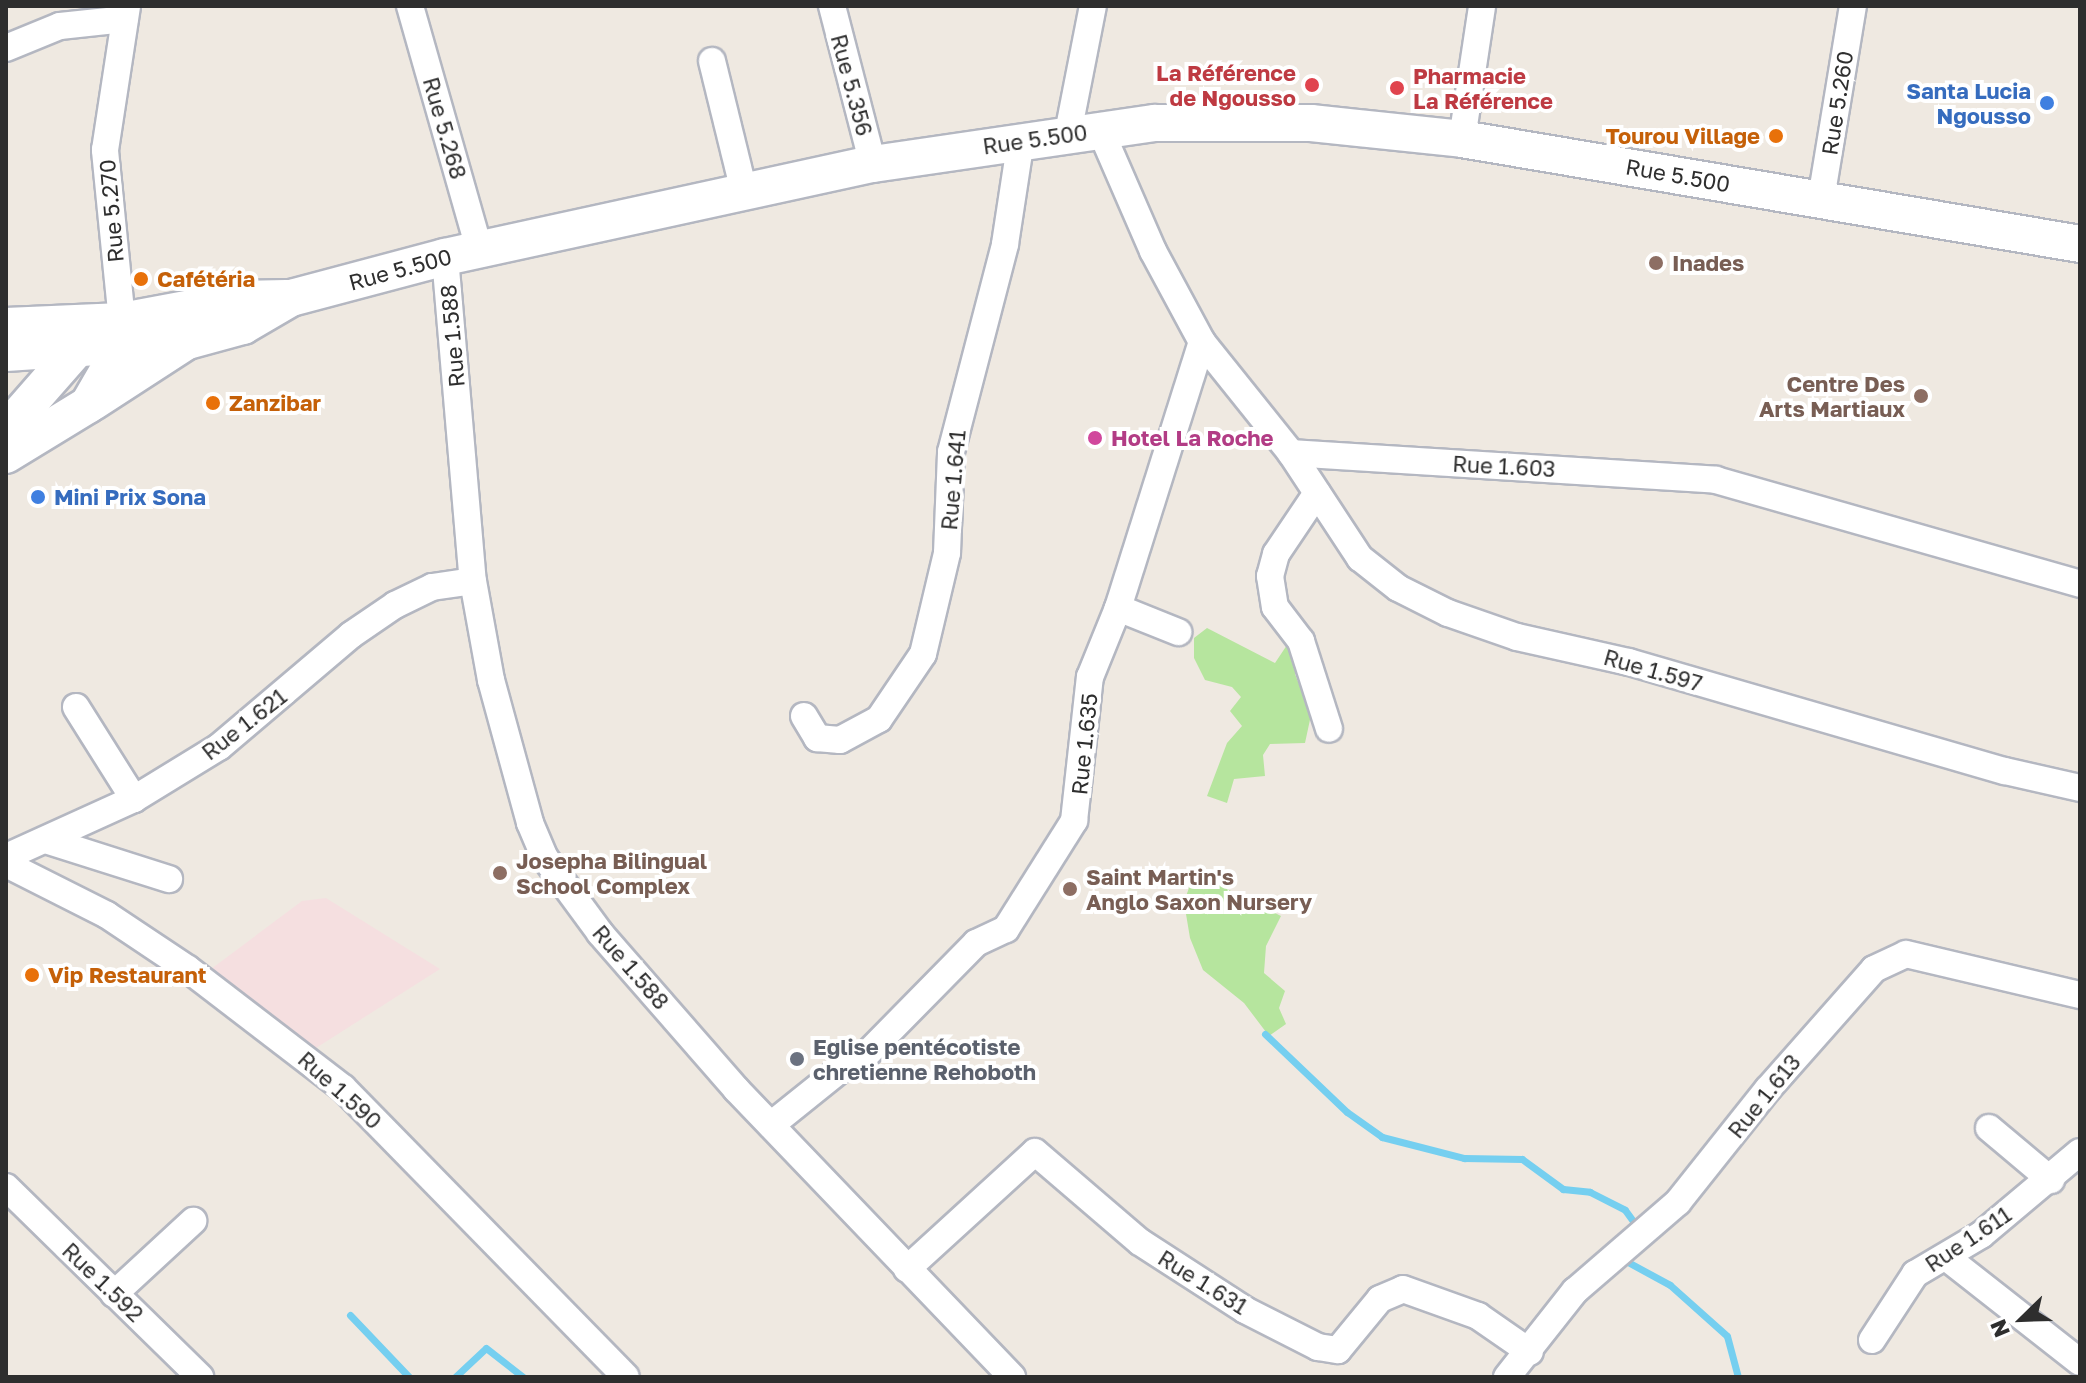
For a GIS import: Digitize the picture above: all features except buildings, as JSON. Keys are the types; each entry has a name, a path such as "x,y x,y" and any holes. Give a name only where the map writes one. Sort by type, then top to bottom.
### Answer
{"main road":[{"name":"Rue 5.500","path":"6,353 76,338 121,334 188,341 243,326 291,298 462,253 744,191 873,164 1021,140 1084,131 1208,121 1311,123 1462,139 2080,244"},
{"path":"88,405 121,334 240,299 291,298"},
{"path":"6,326 76,338 10,418"},
{"path":"6,455 188,341"}],"street":[{"name":"Rue 5.268","path":"410,6 462,253"},
{"name":"Rue 5.356","path":"832,6 873,164"},
{"path":"1093,6 1084,131 1202,342 1291,453"},
{"path":"1462,139 1482,6"},
{"name":"Rue 5.260","path":"1821,199 1853,6"},
{"path":"6,48 60,26 126,12"},
{"name":"Rue 5.270","path":"121,334 105,150 126,12"},
{"path":"712,61 744,191"},
{"name":"Rue 1.641","path":"804,716 817,738 840,740 879,719 923,654 947,553 951,452 1005,244 1021,140"},
{"name":"Rue 1.588","path":"462,253 473,581 491,680 545,858 600,933 771,1125 1012,1377"},
{"name":"Rue 1.635","path":"771,1125 851,1061 861,1060 976,943 1006,929 1074,821 1090,677 1118,608 1202,342"},
{"name":"Rue 1.597","path":"1291,453 1360,558 1398,588 1448,613 1517,637 1629,662 2005,771 2080,788"},
{"name":"Rue 1.603","path":"1291,453 1716,480 2080,584"},
{"path":"1317,493 1295,533 1276,554 1270,576 1275,607 1301,641 1329,729"},
{"name":"Rue 1.621","path":"6,857 49,841 134,799 219,747 351,635 395,605 432,587 473,581"},
{"path":"1118,608 1178,632"},
{"path":"76,707 134,799"},
{"path":"49,841 169,879"},
{"name":"Rue 1.590","path":"6,864 107,915 188,969 343,1088 626,1377"},
{"name":"Rue 1.613","path":"1507,1377 1530,1352 1575,1291 1678,1202 1768,1089 1874,969 1906,954 2080,995"},
{"path":"1989,1128 2051,1180"},
{"name":"Rue 1.631","path":"907,1269 1035,1152 1140,1242 1245,1310 1318,1347 1338,1350 1380,1299 1403,1289 1478,1316 1530,1352"},
{"name":"Rue 1.611","path":"1872,1340 1915,1274 1946,1257 2051,1180 2080,1152"},
{"name":"Rue 1.592","path":"6,1187 200,1377"},
{"path":"114,1294 193,1221"},
{"path":"1946,1257 2080,1362"}],"shaded area":[{"path":"326,898 440,969 305,1055 207,972 302,901"}],"green space":[{"path":"1207,628 1275,663 1287,645 1301,656 1295,674 1311,715 1305,743 1270,744 1263,755 1265,776 1234,779 1227,803 1207,796 1227,743 1242,726 1230,711 1241,697 1232,687 1205,680 1194,658 1194,638"},
{"path":"1211,881 1281,916 1266,946 1264,973 1285,991 1279,1008 1286,1024 1269,1036 1244,1003 1203,970 1190,938 1184,902 1190,885"}],"waterway":[{"path":"1265,1034 1347,1112 1382,1137 1464,1158 1522,1159 1563,1189 1590,1192 1625,1210 1639,1229"},
{"path":"1628,1255 1626,1261 1670,1285 1727,1336 1738,1377"},
{"path":"350,1315 409,1377"},
{"path":"455,1377 486,1348 523,1377"}],"place":[{"name":"La Référence de Ngousso","path":"1312,85"},
{"name":"Pharmacie La Référence","path":"1397,88"},
{"name":"Santa Lucia Ngousso","path":"2047,103"},
{"name":"Tourou Village","path":"1776,136"},
{"name":"Inades","path":"1656,263"},
{"name":"Cafétéria","path":"141,279"},
{"name":"Centre Des Arts Martiaux","path":"1921,396"},
{"name":"Zanzibar","path":"213,403"},
{"name":"Hotel La Roche","path":"1095,438"},
{"name":"Mini Prix Sona","path":"38,497"},
{"name":"Josepha Bilingual School Complex","path":"500,873"},
{"name":"Saint Martin's Anglo Saxon Nursery","path":"1070,889"},
{"name":"Vip Restaurant","path":"32,975"},
{"name":"Eglise pentécotiste chretienne Rehoboth","path":"797,1059"}]}
